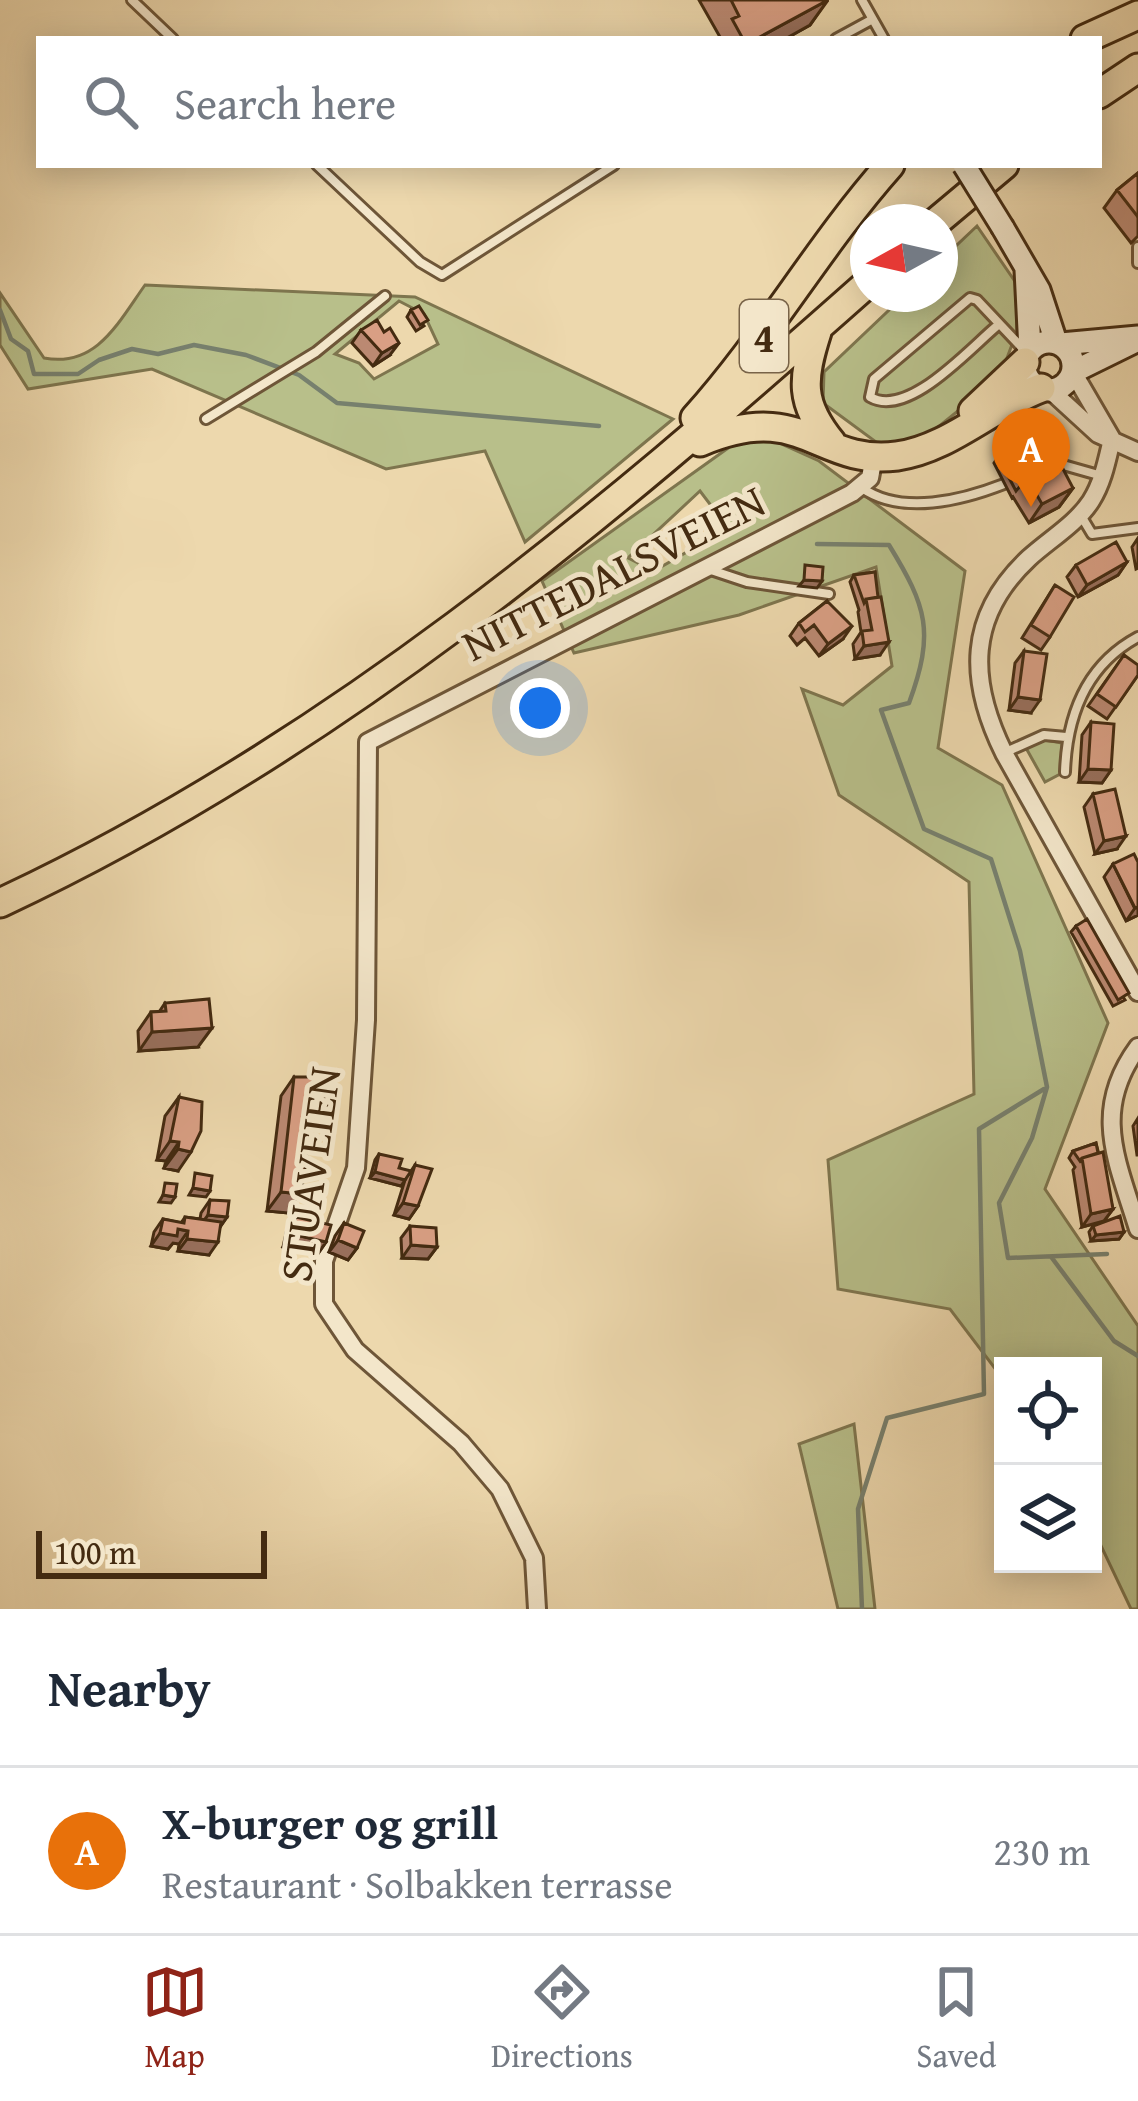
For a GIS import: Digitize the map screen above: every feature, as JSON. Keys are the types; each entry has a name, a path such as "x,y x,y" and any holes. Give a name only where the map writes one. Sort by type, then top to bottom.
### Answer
{"highway":[{"path":"1092,36 1138,15"},
{"path":"1102,92 1138,68"},
{"name":"4","path":"625,497 752,355 829,241 888,168"},
{"path":"958,204 1000,168"},
{"name":"4","path":"0,903 150,826 294,740 495,600 680,451 850,299"},
{"name":"4","path":"818,327 803,393 809,414 832,442"},
{"path":"959,429 1028,356"},
{"path":"874,456 914,452 1045,389"},
{"name":"4","path":"680,451 727,431 766,423 874,456"}],"main road":[{"path":"966,168 1026,269 1059,343 1070,353 1073,371"},
{"path":"1026,269 1028,378 1045,389 1063,386 1073,371 1138,338"},
{"path":"1028,356 1059,343 1138,338"}],"street":[{"path":"1073,371 1112,439 1103,476 1080,514 1007,580 983,631 980,695 1004,753 1138,992"},
{"path":"1045,389 1098,434 1138,452"},
{"path":"861,487 869,478 874,456"},
{"name":"NITTEDALSVEIEN","path":"368,742 861,487"},
{"name":"STUAVEIEN","path":"368,742 365,1020 356,1168 323,1261 324,1304 355,1350 461,1443 500,1489 534,1558 537,1609"},
{"path":"1138,1047 1118,1074 1110,1123 1138,1229"}],"lane":[{"path":"132,0 170,36"},
{"path":"862,0 882,36"},
{"path":"842,36 871,20"},
{"path":"320,168 420,262 442,275 609,168"},
{"path":"1138,248 1138,263"},
{"path":"206,419 316,352 386,296"},
{"path":"998,325 905,401 883,403 870,397 874,379 963,301 977,300 1028,356"},
{"path":"1026,472 1049,461 1103,476"},
{"path":"861,487 894,500 960,502 1004,484"},
{"path":"1080,514 1092,534 1138,528"},
{"path":"708,568 747,582 829,594"},
{"path":"1065,772 1072,708 1118,648 1138,637"},
{"path":"1004,753 1044,735 1066,737"}],"green space":[{"path":"977,226 1016,283 1017,331 1000,377 927,436 880,445 823,403 824,372 887,312 958,312 958,244"},
{"path":"145,285 415,297 673,419 525,542 485,451 386,469 152,369 28,389 0,345 0,293 44,358 62,359 78,356 104,340","holes":["399,301 424,314 438,344 374,379 359,363 335,354"]},
{"path":"768,438 819,461 965,571 938,748 1002,785 1108,1023 1045,1189 1138,1326 1138,1609 1131,1609 1102,1548 1102,1357 994,1357 994,1367 950,1309 838,1289 828,1160 974,1094 969,882 839,795 802,689 843,705 892,666 876,567 739,615 574,653 542,581 731,446","holes":["700,491 728,528 654,571 628,558"]},
{"path":"1045,740 1062,743 1062,773 1045,782 1026,748"},
{"path":"854,1424 875,1609 838,1609 799,1444"}],"building":[{"path":"731,0 828,0 762,36 741,36 732,19 739,16"},
{"path":"1138,173 1138,217 1117,190"},
{"path":"419,306 428,320 420,325 411,310"},
{"path":"377,320 384,332 390,328 399,343 382,353 361,330"},
{"path":"1020,446 1034,474 1016,491 998,457"},
{"path":"1062,467 1073,488 1042,504 1027,478"},
{"path":"1116,542 1127,562 1087,585 1076,565"},
{"path":"805,565 823,567 822,581 804,580"},
{"path":"875,572 878,597 864,603 854,575"},
{"path":"1055,585 1074,597 1050,637 1031,625"},
{"path":"881,597 889,642 864,646 862,631 872,630 866,599"},
{"path":"827,601 852,626 828,644 814,625 805,632 799,623"},
{"path":"1024,651 1047,654 1040,700 1018,697"},
{"path":"1124,655 1138,665 1138,675 1116,707 1097,694"},
{"path":"1091,722 1114,724 1111,770 1088,769"},
{"path":"1115,789 1126,836 1104,841 1093,794"},
{"path":"1134,854 1138,862 1135,908 1113,864"},
{"path":"1087,919 1129,993 1118,1000 1076,926"},
{"path":"209,999 212,1028 152,1032 151,1012 166,1011 165,1003"},
{"path":"294,1077 335,1077 333,1099 316,1097 301,1194 281,1192"},
{"path":"179,1097 202,1102 201,1131 191,1152 170,1141"},
{"path":"1096,1143 1098,1153 1080,1161 1073,1151"},
{"path":"1103,1152 1113,1209 1091,1214 1082,1158"},
{"path":"379,1154 402,1159 399,1168 411,1171 405,1180 375,1172"},
{"path":"415,1165 432,1169 418,1206 403,1203"},
{"path":"195,1173 212,1176 210,1191 193,1188"},
{"path":"165,1183 177,1184 175,1197 163,1195"},
{"path":"210,1200 229,1201 227,1217 208,1215"},
{"path":"1120,1216 1124,1232 1096,1235 1093,1226"},
{"path":"185,1217 221,1222 218,1242 187,1239 188,1231 178,1229 177,1236 160,1233 163,1219 184,1223"},
{"path":"296,1217 331,1225 326,1242 292,1234"},
{"path":"344,1223 364,1231 357,1248 338,1240"},
{"path":"410,1226 436,1228 437,1247 411,1245"}],"waterway":[{"path":"0,310 11,339 28,351 34,374 78,374 99,360 132,349 158,354 194,345 246,355 299,375 337,403 599,426"},
{"path":"817,544 889,545 912,586 924,638 917,678 909,703 881,710 924,829 991,859 1020,951 1047,1087 1032,1138 999,1203 1008,1258 1107,1254"},
{"path":"862,1609 858,1509 887,1418 984,1394 979,1129 1044,1089"},
{"path":"1052,1258 1114,1341 1138,1356"}],"place":[{"name":"X-burger og grill","path":"1031,507"}]}
